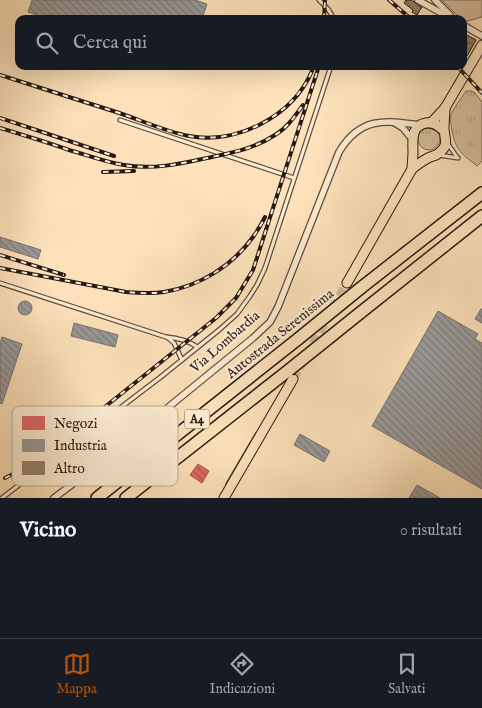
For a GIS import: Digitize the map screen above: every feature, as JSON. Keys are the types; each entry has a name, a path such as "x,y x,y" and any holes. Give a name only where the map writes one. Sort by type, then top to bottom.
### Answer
{"highway":[{"name":"Autostrada Serenissima","path":"178,434 482,193"},
{"name":"A4","path":"178,459 291,374 360,312 482,216"},
{"name":"Autostrada Serenissima","path":"97,498 112,486"},
{"name":"A4","path":"126,498 142,486"}],"main road":[{"path":"431,123 445,108 482,45"},
{"path":"347,284 412,169 419,163 441,152 444,147 446,142 444,131 445,108"},
{"path":"412,169 413,142 416,129 420,125 431,123 436,124 444,131"},
{"path":"413,142 420,154 433,156"},
{"path":"224,498 291,374"}],"street":[{"path":"418,0 445,15"},
{"path":"435,0 448,15"},
{"path":"467,27 482,36"},
{"name":"Via Lombardia","path":"170,406 268,324 284,293 339,152 348,139 362,128 379,122 420,125"},
{"path":"388,122 400,126 413,142"},
{"name":"Via Lombardia","path":"54,498 70,486"}],"lane":[{"path":"319,0 332,15"},
{"path":"122,406 198,348 237,314 257,285 265,268 330,70"},
{"path":"120,120 294,178"},
{"path":"433,156 458,158 446,142"},
{"path":"0,283 166,337 181,339 198,348"},
{"path":"166,337 174,343 182,360"},
{"path":"2,498 18,486"}],"green space":[{"path":"442,0 482,0 482,17 467,21 467,15 457,15"},
{"path":"466,91 475,93 482,102 482,161 477,166 458,148 450,122 452,112"},
{"path":"429,128 437,131 440,139 437,147 429,150 421,147 418,139 421,131"}],"building: Negozi":[{"path":"198,464 209,471 202,483 190,475"}],"building: Industria":[{"path":"32,0 195,0 207,4 203,15 37,15 28,12"},
{"path":"0,237 41,250 38,259 0,247"},
{"path":"22,301 28,301 32,308 28,315 22,315 18,311 18,305"},
{"path":"482,309 482,323 475,319"},
{"path":"438,311 478,334 475,339 482,343 482,489 372,426"},
{"path":"74,323 118,335 115,347 71,336"},
{"path":"2,337 22,344 2,404 0,403 0,344"},
{"path":"300,434 330,451 324,462 294,445"},
{"path":"417,485 440,498 409,498"}],"building: Altro":[{"path":"406,0 411,0 422,7 417,15 404,3"},
{"path":"467,35 476,40 467,56 467,44"}],"waterway":[{"path":"226,484 256,433"}],"tunnel":[{"path":"293,379 347,283"}],"railway":[{"path":"324,15 325,0"},
{"path":"389,0 406,15"},
{"path":"106,406 216,318 236,298 253,270 318,70"},
{"path":"461,70 482,93"},
{"path":"0,75 170,131 207,138 226,136 244,131 261,124 277,114 292,101 312,71"},
{"path":"0,128 110,162 155,167 224,154 259,144 283,129 303,105"},
{"path":"0,118 114,156"},
{"path":"103,172 134,171"},
{"path":"0,268 126,292 164,292 202,280 225,266 245,247 265,217"},
{"path":"0,255 64,275"},
{"path":"5,478 12,474"}]}
